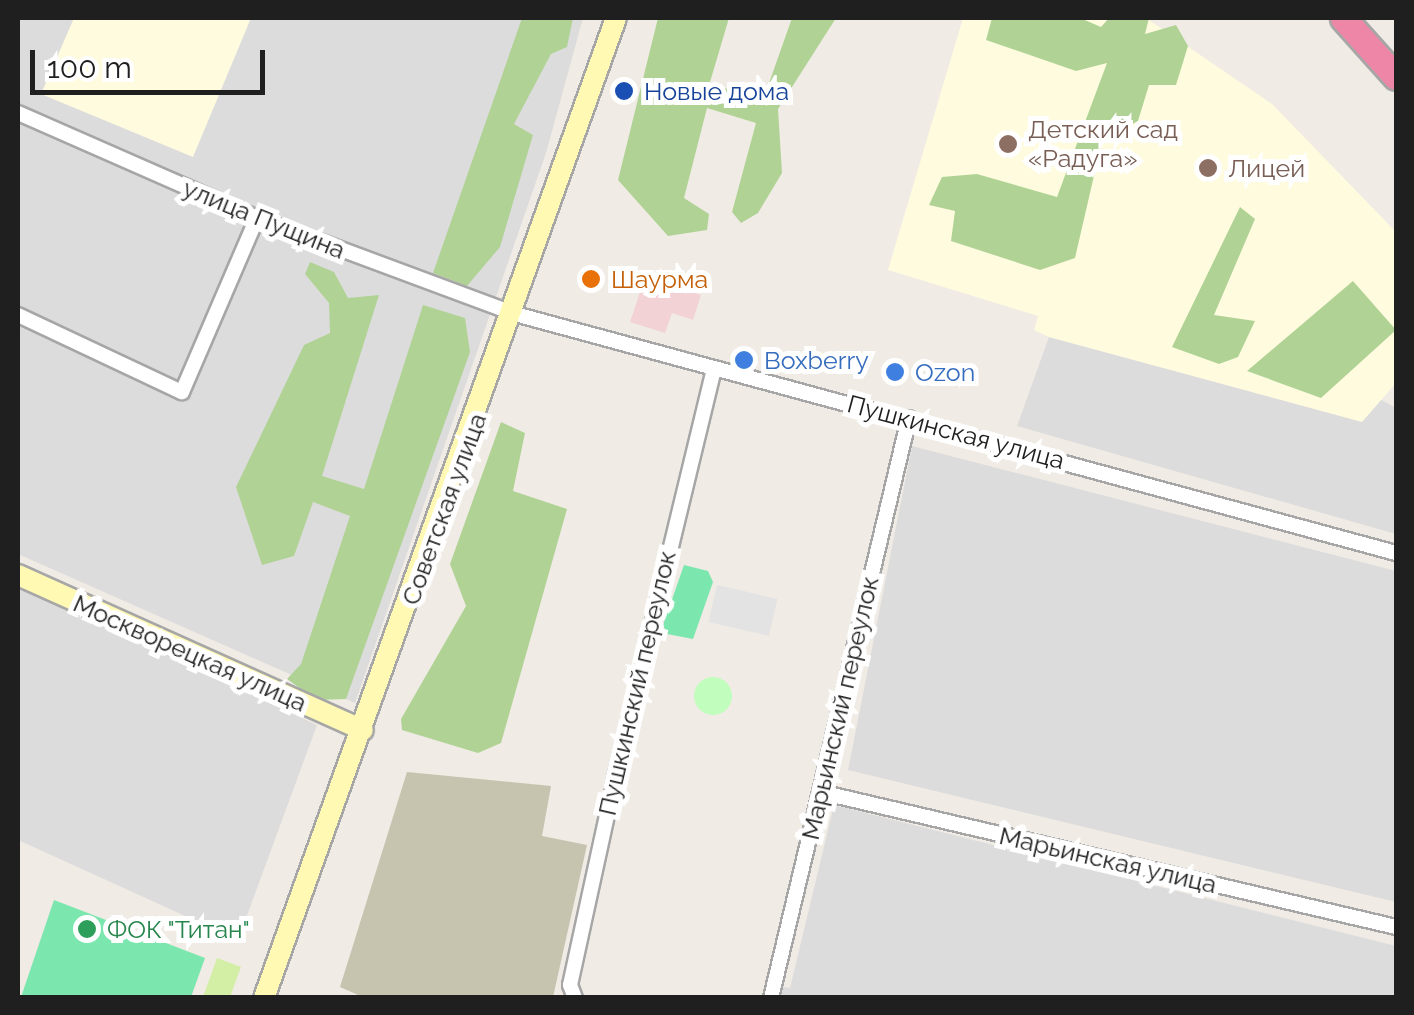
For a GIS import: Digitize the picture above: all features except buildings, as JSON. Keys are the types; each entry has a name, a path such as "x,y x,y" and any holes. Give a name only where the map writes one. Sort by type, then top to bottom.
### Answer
{"highway":[{"path":"1343,18 1396,77"}],"main road":[{"name":"Советская улица","path":"264,998 516,314 616,18"},
{"name":"Москворецкая улица","path":"18,574 363,730"}],"street":[{"name":"улица Пущина","path":"18,113 257,218 516,314"},
{"path":"18,315 182,392 257,218"},
{"name":"Пушкинская улица","path":"516,314 1396,553"},
{"name":"Пушкинский переулок","path":"575,998 570,985 616,774 714,370"},
{"name":"Марьинский переулок","path":"771,998 908,418"},
{"name":"Марьинская улица","path":"820,792 1396,927"}],"shaded area":[{"path":"18,18 583,18 546,153 355,703 18,554"},
{"path":"74,18 251,18 193,157 41,94"},
{"name":"Лицей","path":"963,18 1146,18 1272,104 1396,232 1396,383 1362,422 1049,337 1034,330 1038,316 888,270"},
{"path":"645,277 701,295 693,320 672,313 665,333 630,322"},
{"path":"1049,337 1362,421 1378,398 1396,408 1396,534 1017,426"},
{"path":"912,446 1396,571 1396,902 848,770"},
{"path":"18,585 317,725 238,940 18,840"},
{"path":"717,585 777,599 769,636 708,622"},
{"path":"407,772 551,786 542,836 587,845 553,997 365,998 340,987"},
{"path":"834,805 1396,946 1396,997 780,997 783,987 790,988"}],"green space":[{"path":"522,18 573,18 567,47 551,54 514,124 533,135 500,247 467,286 433,273"},
{"path":"658,18 729,18 710,82 762,103 792,18 836,18 778,109 782,173 758,213 741,223 732,212 756,123 707,108 684,198 709,214 707,230 668,236 618,180"},
{"path":"992,18 1080,18 1101,27 1109,18 1149,18 1145,34 1176,25 1188,46 1176,85 1149,85 1138,121 1102,141 1075,258 1040,270 951,241 955,211 929,205 942,177 977,174 1057,197 1107,63 1076,71 986,40"},
{"path":"1240,207 1255,219 1214,315 1255,321 1238,357 1219,364 1172,347"},
{"path":"310,262 334,272 348,298 379,295 322,476 364,489 423,305 465,318 470,352 346,699 316,700 287,679 301,664 350,516 313,502 294,556 262,565 236,487 304,345 330,333 329,303 305,274"},
{"path":"1353,281 1396,330 1321,398 1247,371"},
{"path":"501,422 525,433 513,491 567,509 501,743 478,753 402,730 401,719 466,606 450,564"},
{"path":"684,565 708,571 713,582 693,639 667,634 663,625"},
{"path":"713,677 727,682 732,696 727,710 713,715 699,710 694,696 699,682"},
{"name":"ФОК \"Титан\"","path":"54,900 205,958 191,997 21,997"},
{"path":"217,958 241,967 230,997 203,997"}],"place":[{"name":"Новые дома","path":"624,91"},
{"name":"Детский сад «Радуга»","path":"1008,144"},
{"name":"Лицей","path":"1208,168"},
{"name":"Шаурма","path":"591,279"},
{"name":"Boxberry","path":"744,360"},
{"name":"Ozon","path":"895,372"},
{"name":"ФОК \"Титан\"","path":"87,929"}]}
